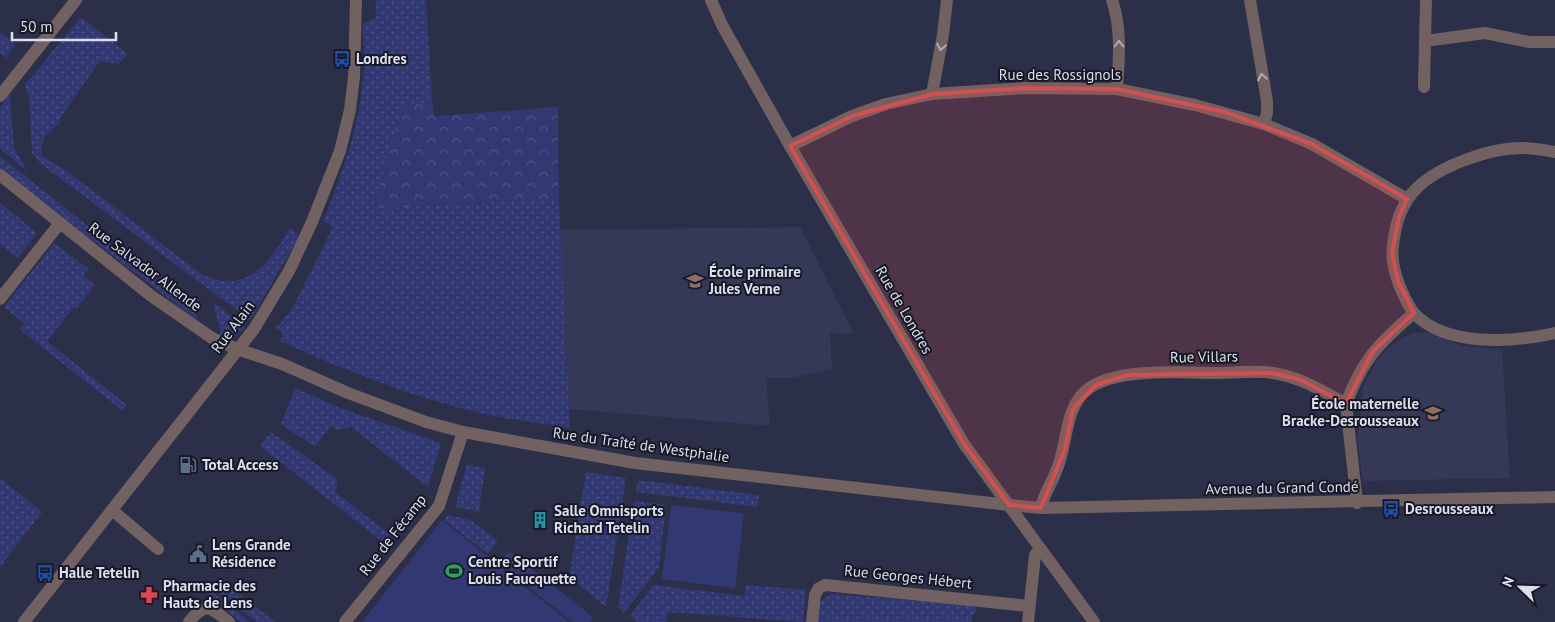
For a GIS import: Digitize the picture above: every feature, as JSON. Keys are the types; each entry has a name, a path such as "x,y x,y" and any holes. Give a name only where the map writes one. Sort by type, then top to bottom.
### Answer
{"street":[{"path":"0,96 76,0"},
{"name":"Rue Alain","path":"24,622 254,329 289,272 316,213 340,151 350,110 354,77 356,0"},
{"name":"Rue de Londres","path":"711,0 722,25 790,146 964,444 1094,622"},
{"path":"932,94 943,35 947,0"},
{"path":"1112,0 1119,30 1117,89"},
{"path":"1250,0 1267,101 1267,113 1264,124"},
{"path":"1424,87 1426,0"},
{"path":"1425,41 1485,33 1529,42 1555,42"},
{"name":"Rue des Rossignols","path":"790,146 852,116 886,104 932,94 1024,88 1117,89 1195,105 1264,124 1312,144 1407,199"},
{"path":"1555,152 1521,148 1486,153 1429,178 1407,199 1399,217 1392,253 1398,281 1414,313 1427,324 1471,339 1514,340 1555,333"},
{"name":"Rue Salvador Allende","path":"0,175 150,295 212,338 237,349 282,364"},
{"path":"0,299 60,223"},
{"path":"1357,502 1346,404 1354,384 1373,351 1384,338 1414,313"},
{"name":"Rue du Traîté de Westphalie","path":"282,364 362,398 426,422 463,432 635,464 1009,506"},
{"name":"Rue Villars","path":"1042,508 1043,498 1065,449 1073,409 1087,390 1096,385 1128,376 1272,373 1301,380 1346,404"},
{"name":"Rue de Fécamp","path":"345,622 439,506 463,432"},
{"name":"Avenue du Grand Condé","path":"1009,506 1042,508 1555,497"},
{"path":"112,510 158,549"},
{"path":"1028,622 1035,555 1041,549"},
{"name":"Rue Georges Hébert","path":"812,622 815,595 819,588 825,585 1029,606"},
{"path":"189,622 198,610 206,608 216,611 229,622"}],"highlighted area":[{"path":"1024,88 1117,89 1225,112 1312,144 1407,199 1399,217 1392,253 1398,281 1414,313 1373,351 1346,404 1301,380 1272,373 1128,375 1096,385 1073,409 1065,449 1041,508 1009,505 964,444 790,146 852,116 932,94"}],"shaded area":[{"name":"École primaire Jules Verne","path":"800,227 854,334 830,333 832,369 791,378 766,378 770,426 569,409 559,230"},
{"name":"École maternelle Bracke-Desrousseaux","path":"1413,333 1429,333 1463,346 1502,350 1510,478 1363,481 1357,438 1363,387 1380,356 1398,340"}],"green space":[{"path":"376,0 426,0 432,102 403,106 373,209 559,198 570,428 484,414 432,400 355,373 280,341 283,333 276,328 292,309 333,227 323,221 343,170 353,135 363,81 363,24 376,18"},
{"path":"81,17 128,54 119,64 100,61 60,118 60,124 45,137 41,151 42,156 71,174 201,274 217,280 231,281 244,279 255,273 274,253 290,227 297,234 297,241 250,320 41,164 32,153 29,97 25,85"},
{"path":"0,32 16,45 6,58 0,53"},
{"path":"10,94 14,148 28,172 0,149 0,107"},
{"path":"432,102 435,116 558,107 559,198 373,209 403,105"},
{"path":"0,156 170,291 189,301 194,308 197,320 0,170"},
{"path":"0,203 37,233 18,258 0,244"},
{"path":"54,243 89,269 84,276 95,285 76,309 74,307 47,341 127,405 123,411 19,329 24,323 4,307"},
{"path":"213,302 246,328 229,337 221,336"},
{"path":"295,388 340,408 441,443 428,487 351,427 337,430 331,426 315,447 281,424"},
{"path":"271,432 337,479 336,493 390,534 383,542 260,446"},
{"path":"467,465 485,468 479,512 455,507"},
{"path":"586,472 626,478 606,607 569,577"},
{"path":"0,478 42,512 0,567"},
{"path":"638,480 759,495 757,507 636,492"},
{"path":"634,501 666,505 659,567 624,613 618,607"},
{"path":"671,505 744,513 735,588 662,579"},
{"path":"448,515 471,520 498,541 488,554 444,520"},
{"name":"Centre Sportif Louis Faucquette","path":"442,520 569,622 362,622"},
{"path":"509,551 517,558 507,570 499,562"},
{"path":"518,558 593,617 589,622 573,622 508,571"},
{"path":"220,579 275,622 257,622 213,588"},
{"path":"653,585 744,596 746,585 806,590 803,622 668,612 666,622 637,622 630,616"},
{"path":"211,591 250,622 241,622 207,596"},
{"path":"831,594 975,605 977,611 972,615 972,622 817,622 819,603"}],"place":[{"name":"Londres","path":"342,59"},
{"name":"École primaire Jules Verne","path":"695,281"},
{"name":"École maternelle Bracke-Desrousseaux","path":"1433,413"},
{"name":"Total Access","path":"188,465"},
{"name":"Desrousseaux","path":"1391,509"},
{"name":"Salle Omnisports Richard Tetelin","path":"540,520"},
{"name":"Lens Grande Résidence","path":"198,554"},
{"name":"Centre Sportif Louis Faucquette","path":"454,571"},
{"name":"Halle Tetelin","path":"45,573"},
{"name":"Pharmacie des Hauts de Lens","path":"149,595"}]}
